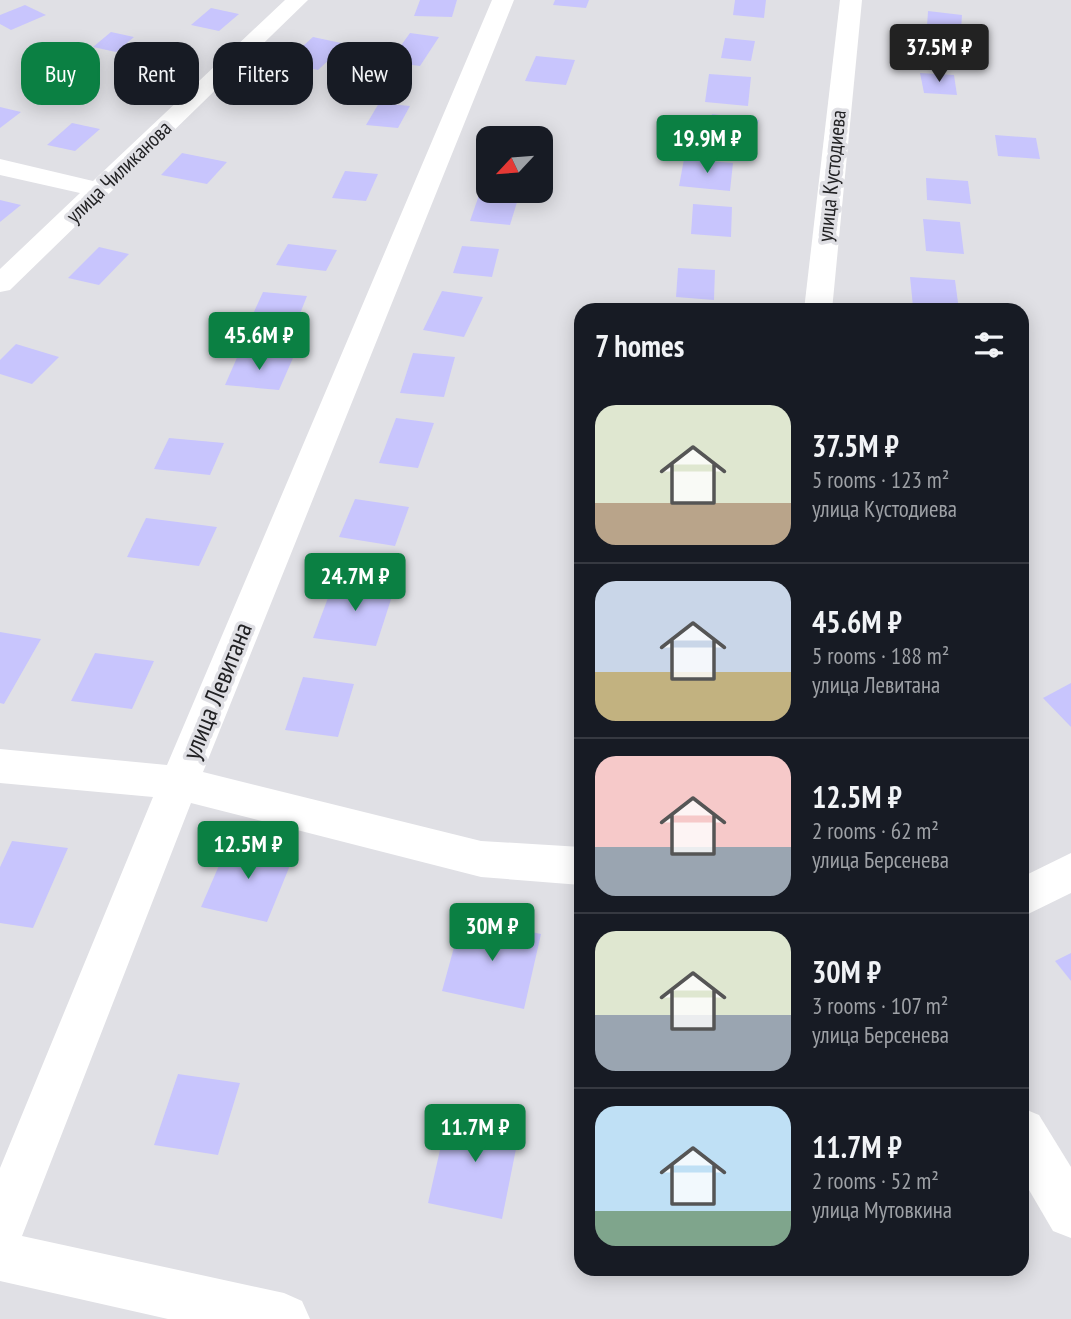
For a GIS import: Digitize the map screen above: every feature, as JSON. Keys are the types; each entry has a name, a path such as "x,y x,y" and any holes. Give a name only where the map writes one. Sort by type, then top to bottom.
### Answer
{"street":[{"name":"улица Чиликанова","path":"0,284 298,0"},
{"name":"улица Левитана","path":"0,1229 179,783 503,0"},
{"name":"улица Кустодиева","path":"819,303 851,0"},
{"path":"0,167 100,190"},
{"path":"0,766 179,783 481,859 574,866"},
{"path":"1029,894 1071,872"},
{"path":"1029,1144 1071,1213"},
{"path":"0,1255 284,1319"}],"building":[{"path":"420,0 457,0 452,17 414,16"},
{"path":"555,0 589,0 586,8 553,5"},
{"path":"735,0 766,0 764,18 733,15"},
{"path":"25,5 46,15 11,30 0,24 0,15"},
{"path":"211,8 239,14 219,31 191,25"},
{"path":"928,11 962,15 961,30 927,26"},
{"path":"111,32 134,37 128,42 114,42 114,52 100,49 99,42"},
{"path":"410,33 439,37 420,66 412,65 412,42 403,42"},
{"path":"313,37 337,42 327,42 327,62 318,70 313,69 313,42 307,42"},
{"path":"725,38 755,41 751,61 721,58"},
{"path":"928,41 962,44 962,61 927,57"},
{"path":"536,56 575,60 566,85 525,81"},
{"path":"920,73 954,75 957,95 924,93"},
{"path":"709,74 751,77 748,106 705,102"},
{"path":"378,105 410,106 398,128 366,125"},
{"path":"0,107 21,112 0,128"},
{"path":"712,114 759,120 754,138 706,132"},
{"path":"72,123 100,129 75,151 47,145"},
{"path":"995,135 1036,138 1040,159 998,156"},
{"path":"182,153 227,162 207,184 161,175"},
{"path":"684,159 733,163 730,191 679,186"},
{"path":"345,171 378,174 366,201 332,198"},
{"path":"926,178 968,181 971,204 927,200"},
{"path":"0,200 21,205 0,222"},
{"path":"476,203 517,203 510,225 470,221"},
{"path":"693,204 732,207 731,237 691,234"},
{"path":"923,219 960,222 964,254 926,251"},
{"path":"288,244 337,250 326,271 276,265"},
{"path":"462,246 499,249 492,277 453,273"},
{"path":"99,247 129,254 99,285 68,278"},
{"path":"678,268 715,270 714,300 676,297"},
{"path":"910,277 955,280 958,303 913,303"},
{"path":"442,291 483,297 464,337 423,330"},
{"path":"263,292 307,296 294,329 248,325"},
{"path":"16,344 59,357 32,384 0,374 0,360"},
{"path":"239,353 293,358 279,390 225,385"},
{"path":"413,353 455,357 444,397 400,393"},
{"path":"396,418 434,423 418,468 379,463"},
{"path":"169,438 224,443 210,475 154,469"},
{"path":"355,499 409,507 395,546 339,537"},
{"path":"146,518 217,527 199,566 127,557"},
{"path":"335,579 395,587 376,646 313,638"},
{"path":"0,632 41,639 4,704 0,703"},
{"path":"95,653 154,661 132,709 71,701"},
{"path":"303,677 354,684 338,737 285,730"},
{"path":"1071,683 1071,727 1043,698"},
{"path":"230,840 295,853 267,922 201,907"},
{"path":"12,841 68,848 33,928 0,923 0,867"},
{"path":"462,918 541,934 524,1009 442,991"},
{"path":"1071,953 1071,981 1055,961"},
{"path":"178,1074 240,1083 218,1155 154,1145"},
{"path":"449,1110 521,1124 502,1219 428,1203"}]}
